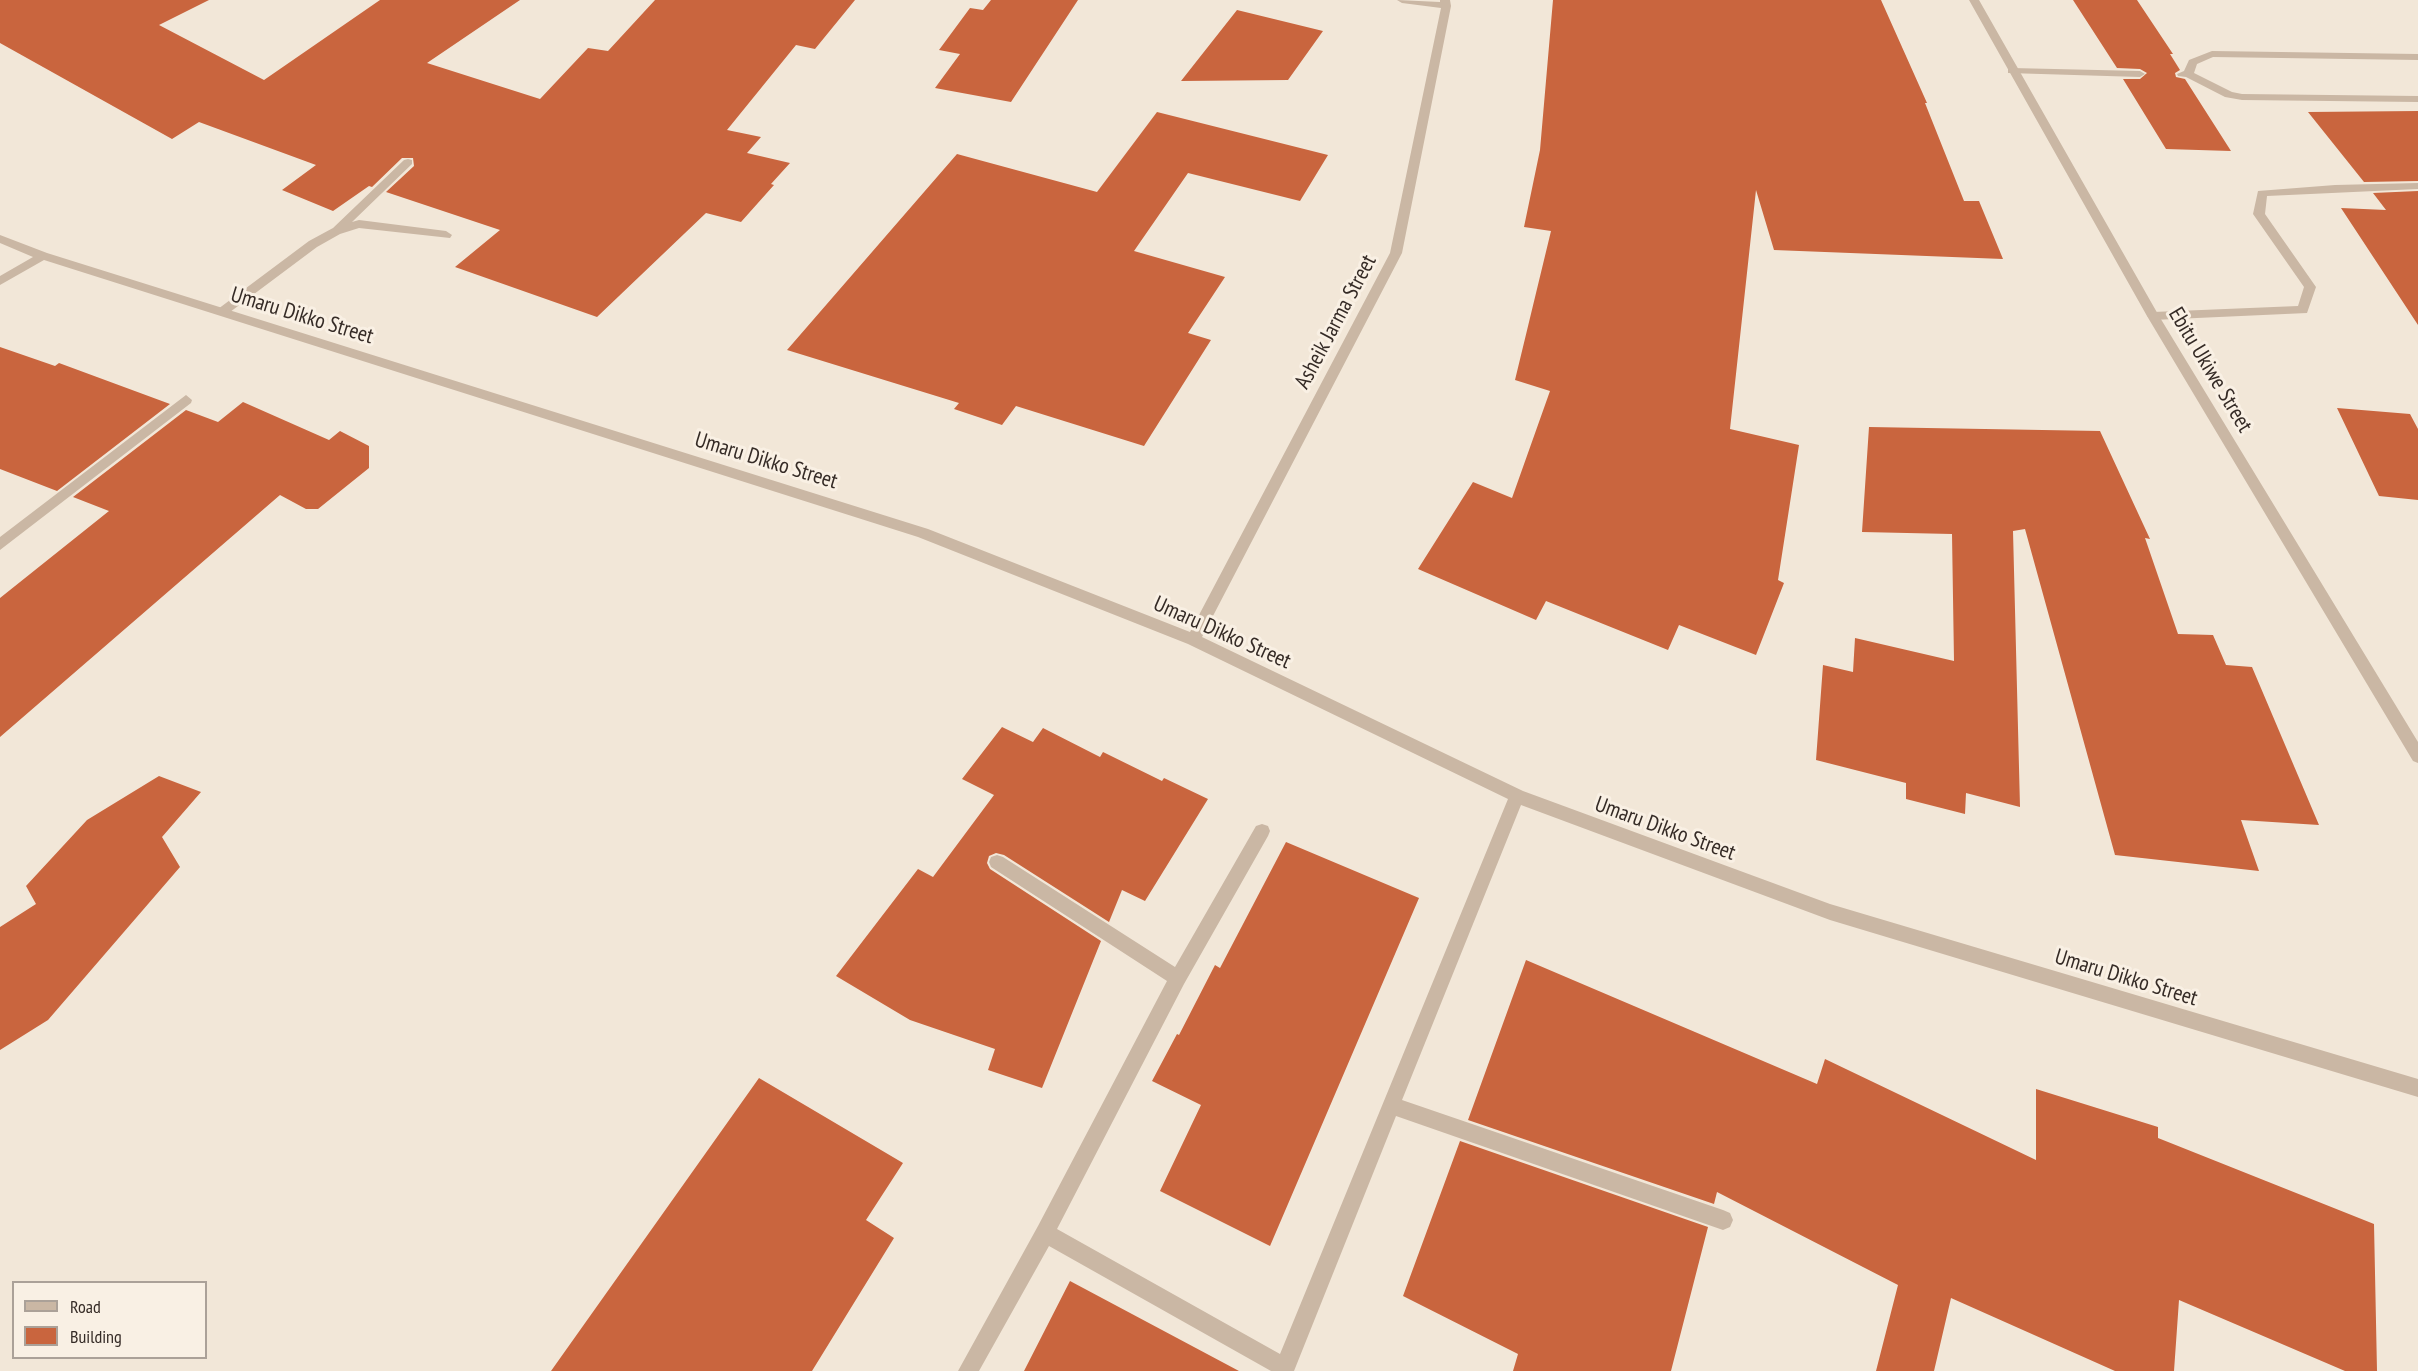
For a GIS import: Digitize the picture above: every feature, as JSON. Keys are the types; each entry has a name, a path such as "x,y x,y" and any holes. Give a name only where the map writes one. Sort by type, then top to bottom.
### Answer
{"street":[{"path":"1402,0 1445,3"},
{"name":"Ebitu Ukiwe Street","path":"1974,0 2012,71 2153,316 2418,756"},
{"name":"Asheik Jarma Street","path":"1194,640 1396,253 1445,3"},
{"path":"2418,57 2212,54 2193,62 2185,74 2217,90 2242,97 2418,99"},
{"path":"2012,71 2140,74"},
{"path":"336,231 408,162"},
{"path":"2153,316 2303,310 2310,287 2259,214 2262,194 2335,188 2418,186"},
{"path":"222,312 313,244 336,231 359,224 446,236"},
{"name":"Umaru Dikko Street","path":"0,240 43,256 923,533 1194,640 1517,796 1830,912 2418,1088"},
{"path":"0,281 43,256"},
{"path":"1,543 186,400"},
{"path":"1045,1233 1284,1370 1517,796"},
{"path":"968,1371 1045,1233 1178,978 1262,831"},
{"path":"997,862 1178,978"},
{"path":"1392,1106 1723,1220"}],"building":[{"path":"0,0 209,0 159,25 264,80 380,0 520,0 427,63 540,99 588,48 608,51 655,0 855,0 815,49 796,45 727,130 761,137 747,153 790,163 771,184 774,185 741,222 706,213 597,317 455,267 500,230 386,192 414,166 413,158 402,158 372,187 369,186 333,211 282,190 316,165 199,122 172,139 0,43"},
{"path":"991,0 1078,0 1011,102 935,88 960,54 939,50 970,8 983,10"},
{"path":"1553,0 1881,0 1927,103 1925,103 1964,201 1979,201 2003,259 1774,250 1756,190 1730,429 1799,445 1778,580 1784,583 1756,655 1679,625 1668,650 1546,601 1536,620 1418,569 1473,482 1512,498 1550,391 1515,380 1551,231 1524,227 1540,150"},
{"path":"2073,0 2137,0 2173,54 2170,54 2180,70 2175,73 2176,77 2185,79 2231,151 2166,149 2123,79 2140,79 2147,73 2140,69 2117,68"},
{"path":"1237,10 1323,31 1288,80 1181,81"},
{"path":"2418,111 2418,181 2364,182 2308,112"},
{"path":"1157,112 1328,155 1300,201 1188,173 1134,251 1225,277 1188,333 1211,340 1144,446 1016,406 1002,425 954,409 959,403 787,350 957,154 1097,192"},
{"path":"2418,191 2418,325 2341,208 2386,210 2373,193"},
{"path":"0,347 55,366 59,363 170,404 57,491 0,469"},
{"path":"243,402 329,440 340,431 369,446 369,468 318,509 306,509 280,495 0,737 0,598 109,511 73,497 186,410 218,422"},
{"path":"2337,408 2410,414 2418,429 2418,500 2379,496"},
{"path":"1869,427 2100,431 2150,539 2145,538 2178,634 2213,635 2226,665 2252,667 2319,825 2241,820 2259,871 2115,855 2025,529 2013,531 2020,807 1966,793 1965,814 1906,799 1906,783 1816,760 1823,665 1853,672 1855,638 1954,661 1952,534 1862,532"},
{"path":"1002,727 1033,742 1043,728 1100,757 1103,752 1162,781 1164,778 1208,799 1145,901 1122,890 1109,922 1004,855 996,853 989,856 987,863 990,869 1101,941 1042,1088 988,1070 995,1049 910,1020 836,976 918,869 933,877 994,795 962,779"},
{"path":"159,776 201,792 162,837 180,867 48,1020 0,1050 0,927 36,904 26,886 87,820"},
{"path":"1286,842 1419,898 1270,1246 1160,1191 1201,1105 1152,1081 1215,965 1220,968"},
{"path":"1526,960 1817,1084 1825,1059 2036,1160 2036,1089 2158,1127 2158,1138 2374,1224 2377,1371 2345,1371 2179,1300 2174,1371 2115,1371 1951,1298 1934,1371 1876,1371 1898,1285 1717,1192 1714,1204 1468,1120"},
{"path":"759,1078 903,1163 866,1220 894,1238 812,1371 551,1371"},
{"path":"1460,1141 1708,1227 1671,1371 1513,1371 1518,1354 1403,1296"},
{"path":"1070,1281 1239,1371 1024,1371"}]}
